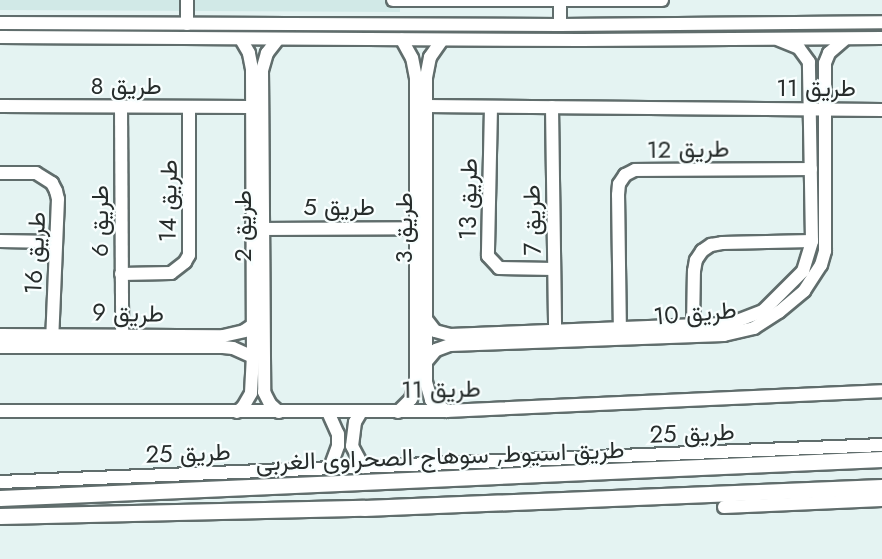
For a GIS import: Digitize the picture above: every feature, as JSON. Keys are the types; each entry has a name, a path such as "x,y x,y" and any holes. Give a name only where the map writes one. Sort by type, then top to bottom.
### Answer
{"main road":[{"name":"طريق اسيوط, سوهاج الصحراوى الغربى","path":"0,498 882,459"},
{"name":"طريق اسيوط, سوهاج الصحراوى الغربى","path":"0,516 724,500 882,488"}],"street":[{"path":"187,0 187,24"},
{"path":"393,0 662,0"},
{"path":"560,1 560,25"},
{"path":"0,23 560,25 882,22"},
{"path":"327,39 328,25"},
{"path":"0,38 402,40 882,38"},
{"name":"طريق 10","path":"426,319 435,331 450,335 555,331 620,334 693,326 741,327 773,303 803,271 811,245 811,169 810,71 805,55 799,48 772,38"},
{"name":"طريق 2","path":"241,39 251,61 264,392 270,404 279,412"},
{"name":"طريق 2","path":"237,412 243,407 251,393 259,228 262,70 267,53 278,39"},
{"name":"طريق 10","path":"426,363 436,350 450,345 741,327 766,322 804,291 814,279 825,250 825,63 829,53 845,39"},
{"name":"طريق 3","path":"402,40 412,58 416,78 427,391 431,400 446,411"},
{"name":"طريق 3","path":"398,412 411,399 416,382 427,67 430,57 442,40"},
{"name":"طريق 8","path":"0,106 252,107"},
{"name":"طريق 11","path":"426,106 882,110"},
{"name":"طريق 6","path":"121,107 122,334"},
{"name":"طريق 14","path":"121,274 171,273 185,262 189,255 189,107"},
{"name":"طريق 13","path":"491,107 489,256 499,268 554,269"},
{"name":"طريق 7","path":"552,107 555,331"},
{"name":"طريق 12","path":"620,334 618,195 619,184 625,175 635,170 811,169"},
{"name":"طريق 16","path":"0,173 36,172 52,183 58,199 52,340"},
{"name":"طريق 5","path":"259,228 420,228"},
{"path":"0,241 57,242"},
{"path":"693,326 696,260 711,245 811,245 825,250"},
{"name":"طريق 9","path":"0,347 122,334 223,336 244,331 253,325"},
{"name":"طريق 9","path":"0,335 52,340 223,347 244,351 253,357"},
{"name":"طريق 11","path":"0,411 446,411 882,391"},
{"path":"328,412 338,434 338,446 330,468"},
{"path":"361,412 355,423 352,446 363,467"},
{"name":"طريق 25","path":"0,482 882,445"},
{"path":"724,500 882,500"}],"shaded area":[{"path":"0,0 400,0 400,12 0,10"}]}
